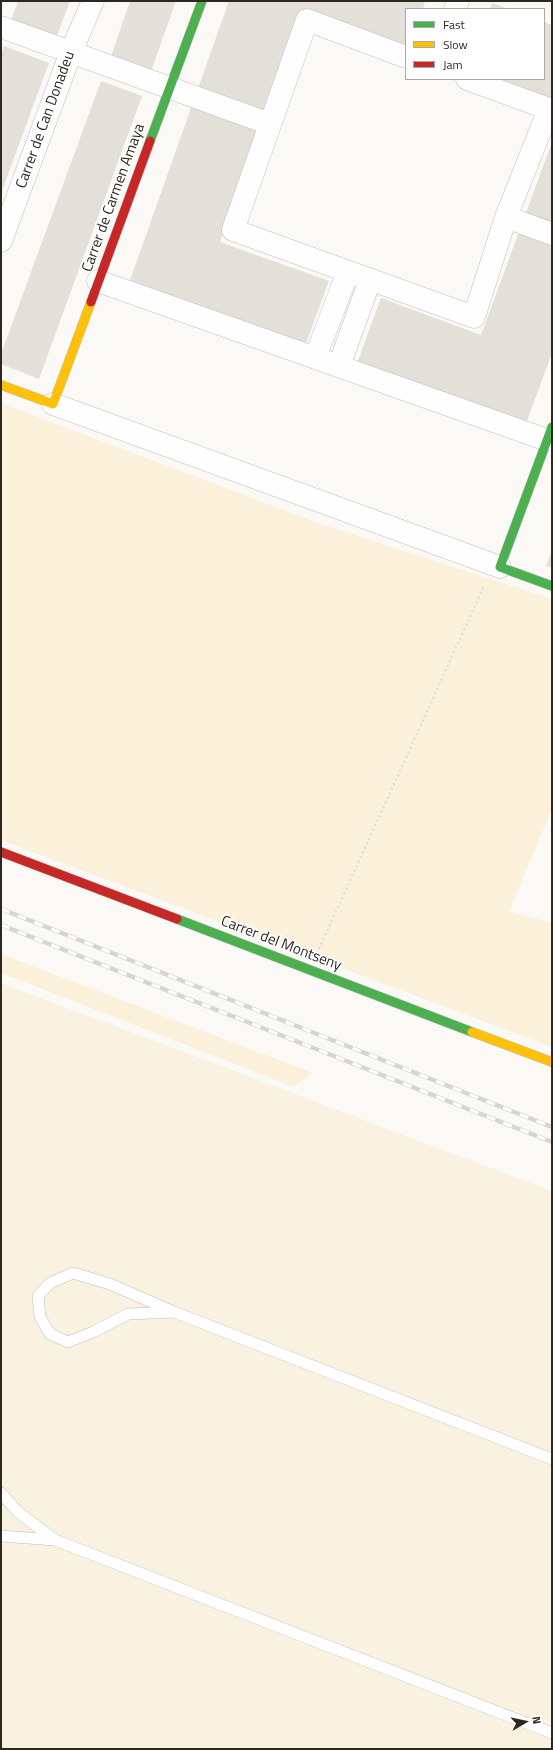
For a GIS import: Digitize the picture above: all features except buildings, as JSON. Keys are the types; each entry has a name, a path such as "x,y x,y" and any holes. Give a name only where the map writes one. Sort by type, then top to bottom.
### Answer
{"street":[{"name":"Carrer de Can Donadeu","path":"1,241 71,52 93,1"},
{"name":"Carrer de Carmen Amaya","path":"52,404 202,1"},
{"path":"405,57 307,20 233,230 474,318 506,217 549,109 470,80"},
{"path":"1,27 270,124"},
{"path":"506,217 552,234"},
{"path":"315,358 348,272"},
{"path":"339,366 370,280"},
{"path":"98,281 315,358 550,434 497,566"},
{"path":"1,385 552,586"},
{"name":"Carrer del Montseny","path":"1,852 552,1062"}],"lane":[{"path":"174,1312 128,1314 93,1332 68,1342 50,1334 40,1317 38,1296 50,1283 73,1273 110,1284 174,1312 552,1459"},
{"path":"1,1493 18,1512 55,1540 552,1733"},
{"path":"1,1536 55,1540"}],"path":[{"path":"310,970 497,566"}],"shaded area":[{"path":"1,403 318,523 552,599 552,809 509,911 552,923 552,1047 1,840"},
{"path":"1,954 313,1073 294,1087 1,973"},
{"path":"1,983 552,1191 552,1749 1,1749"}],"railway":[{"path":"1,909 552,1127"},
{"path":"1,925 552,1142"}],"traffic: fast":[{"path":"150,141 202,1"},
{"path":"552,427 500,567 552,586"},
{"path":"177,919 472,1032"}],"traffic: slow":[{"path":"1,385 53,404 91,302"},
{"path":"472,1032 552,1062"}],"traffic: jam":[{"path":"91,302 150,141"},
{"path":"1,852 177,919"}]}
